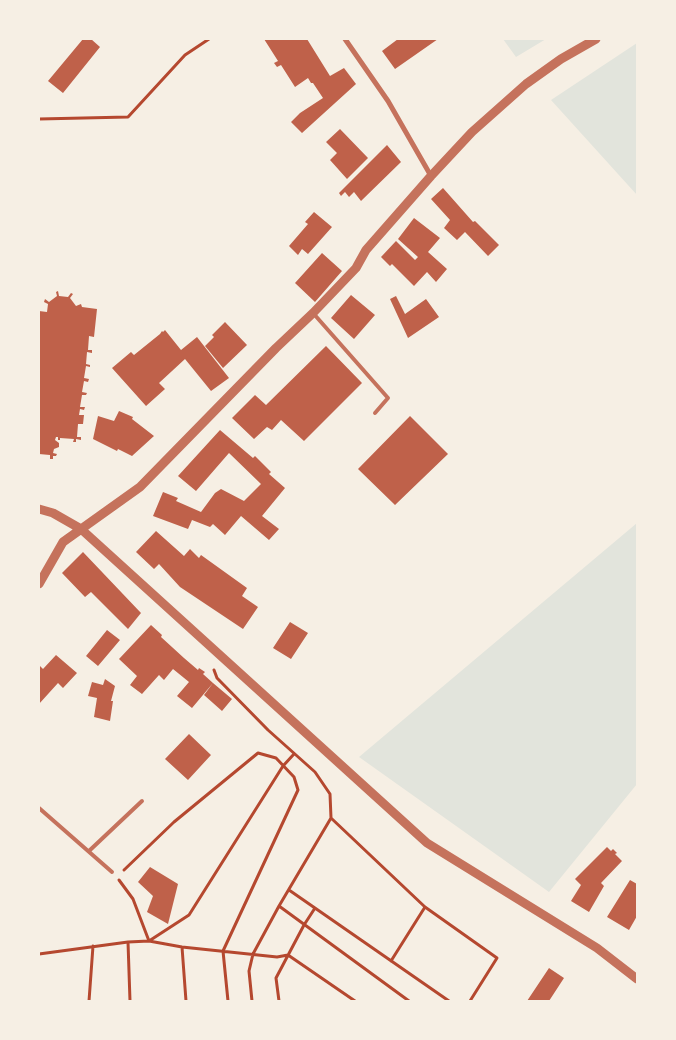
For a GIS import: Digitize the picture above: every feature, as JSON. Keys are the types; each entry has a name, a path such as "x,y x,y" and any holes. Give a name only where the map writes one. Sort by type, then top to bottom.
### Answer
{"street":[{"path":"345,39 388,101 431,176"},
{"path":"39,584 63,542 140,487 276,348 313,314 356,268 366,250 472,132 526,84 561,59 596,39"},
{"path":"39,509 52,513 81,529 427,843 597,948 637,979"}],"lane":[{"path":"313,314 388,398 375,413"},
{"path":"89,851 142,801"},
{"path":"39,808 112,872"}],"path":[{"path":"39,118 128,117 185,55 209,39"},
{"path":"210,662 217,678 268,730 315,772 330,794 331,818 253,954 249,971 252,1001"},
{"path":"117,877 174,822 258,753 276,758 294,777 298,790 222,951 228,1001"},
{"path":"149,941 189,915 283,766 294,754"},
{"path":"331,818 425,907 496,958 470,1001"},
{"path":"112,872 133,899 149,941"},
{"path":"289,890 449,1001"},
{"path":"279,906 408,1001"},
{"path":"391,961 425,907"},
{"path":"279,1001 276,978 315,908"},
{"path":"39,954 93,946 149,941 182,947 277,957 288,955 355,1001"},
{"path":"128,942 130,1001"},
{"path":"89,1001 93,946"},
{"path":"182,947 186,1001"}],"shaded area":[{"path":"503,39 546,39 516,57"},
{"path":"637,43 637,195 551,100"},
{"path":"637,523 637,784 549,892 359,757"}],"building":[{"path":"83,39 91,39 100,47 63,93 48,81"},
{"path":"264,39 307,39 330,76 344,68 356,84 302,133 291,122 300,113 323,98 308,78 295,87 281,65 277,67 274,63 278,61"},
{"path":"398,39 438,39 395,69 382,51"},
{"path":"340,129 368,158 347,179 330,160 337,153 326,142"},
{"path":"387,145 401,162 361,201 354,192 349,197 345,192 341,196 339,193"},
{"path":"443,188 473,222 475,221 499,245 488,256 465,232 457,240 444,228 450,220 431,199"},
{"path":"314,212 332,227 308,254 302,249 298,255 289,246 308,224 305,222"},
{"path":"414,218 440,238 428,252 447,269 436,282 427,272 414,286 392,264 390,266 381,257 396,241 415,260 418,257 398,239"},
{"path":"322,253 342,271 315,302 295,283"},
{"path":"58,291 59,296 68,297 71,293 73,294 70,298 76,306 81,304 82,307 97,309 94,337 89,336 88,350 92,350 92,353 87,352 86,364 90,365 90,367 86,366 84,378 89,379 88,382 84,381 82,392 87,393 82,395 80,407 85,407 84,410 80,409 79,415 84,415 83,424 78,424 77,437 81,437 81,440 76,439 76,442 73,442 74,439 60,438 58,440 58,437 56,437 55,440 59,443 59,447 54,449 53,453 57,454 56,456 50,459 50,455 39,454 39,311 47,312 48,304 44,302 45,299 49,302 57,296 56,292"},
{"path":"351,295 375,315 354,339 331,318"},
{"path":"396,296 405,314 426,299 439,317 408,338 390,299"},
{"path":"225,322 247,345 223,368 205,346 214,337 212,335"},
{"path":"165,330 181,350 197,337 229,378 211,391 185,359 159,383 165,389 146,406 112,368 131,352 134,355"},
{"path":"326,346 362,383 304,441 281,420 272,430 267,427 254,439 232,418 255,395 266,405"},
{"path":"119,411 133,417 132,419 154,436 132,456 93,439 98,416 114,421"},
{"path":"410,416 448,454 395,505 358,469"},
{"path":"220,430 253,458 255,456 271,472 269,474 285,488 262,516 279,529 269,540 241,516 225,535 213,524 210,527 192,520 188,529 153,516 163,492 178,498 176,501 201,512 215,493 221,489 244,501 261,484 229,453 196,491 178,476"},
{"path":"156,531 184,556 190,549 199,558 201,555 247,588 242,596 258,607 243,629 180,587 159,564 154,569 136,552"},
{"path":"83,552 141,613 128,629 91,592 85,597 62,573"},
{"path":"290,622 308,633 291,659 273,648"},
{"path":"151,625 184,658 198,670 199,668 205,672 203,674 213,683 192,708 177,696 189,682 173,669 164,680 159,675 142,694 130,685 137,676 119,659"},
{"path":"107,630 120,640 98,666 86,656"},
{"path":"56,655 77,673 63,688 58,683 39,704 39,665 43,669"},
{"path":"105,679 115,686 111,701 113,701 110,721 94,717 97,698 88,696 92,682 103,685"},
{"path":"213,683 232,699 222,711 204,695"},
{"path":"189,734 211,755 188,780 165,759"},
{"path":"607,847 611,851 613,849 622,861 601,883 604,886 589,912 571,901 581,885 575,879"},
{"path":"150,867 178,884 168,924 147,912 153,896 138,882"},
{"path":"630,880 637,884 637,916 629,930 607,917"},
{"path":"549,968 564,978 549,1001 527,1001"}]}
